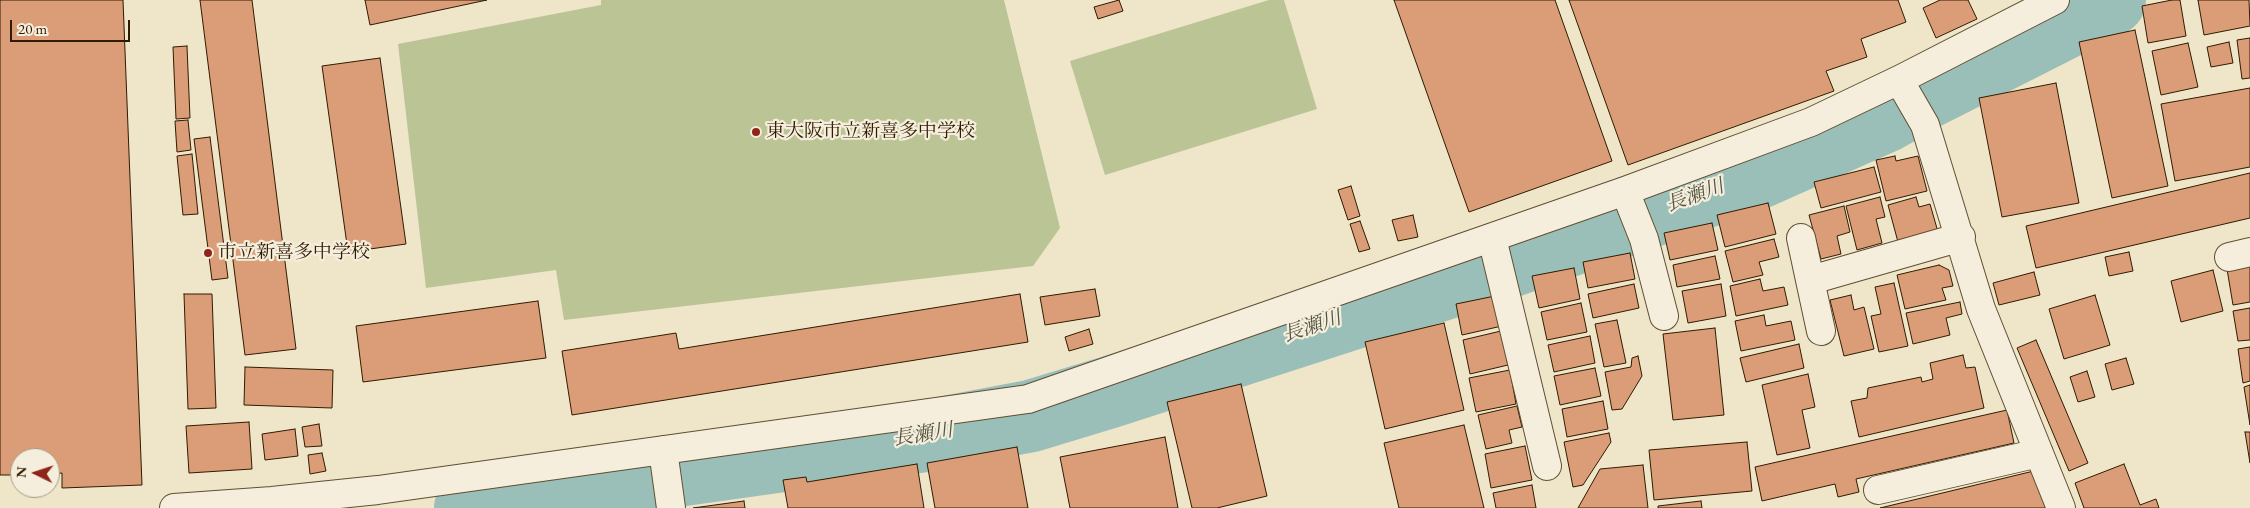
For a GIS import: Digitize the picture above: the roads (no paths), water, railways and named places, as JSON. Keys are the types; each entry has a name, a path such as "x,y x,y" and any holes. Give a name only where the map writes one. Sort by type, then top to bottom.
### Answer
{"street":[{"path":"174,508 272,501 378,490 1028,399 1497,260 1811,122 1903,87 2010,10 2055,0"},
{"path":"1903,87 1925,125 1961,237 1981,309 2061,508"},
{"path":"1628,201 1644,239 1664,316"},
{"path":"1811,280 1961,237"},
{"path":"1801,238 1822,331"},
{"path":"1497,260 1547,466"},
{"path":"663,450 671,508"},
{"path":"1878,490 2039,453"}],"waterway":[{"name":"長瀬川","path":"470,508 683,470 925,436 1031,416 1110,392 1481,272 1758,173 1886,116 1928,92 2110,0"}],"place":[{"name":"東大阪市立新喜多中学校","path":"756,132"},
{"name":"市立新喜多中学校","path":"208,253"}]}
